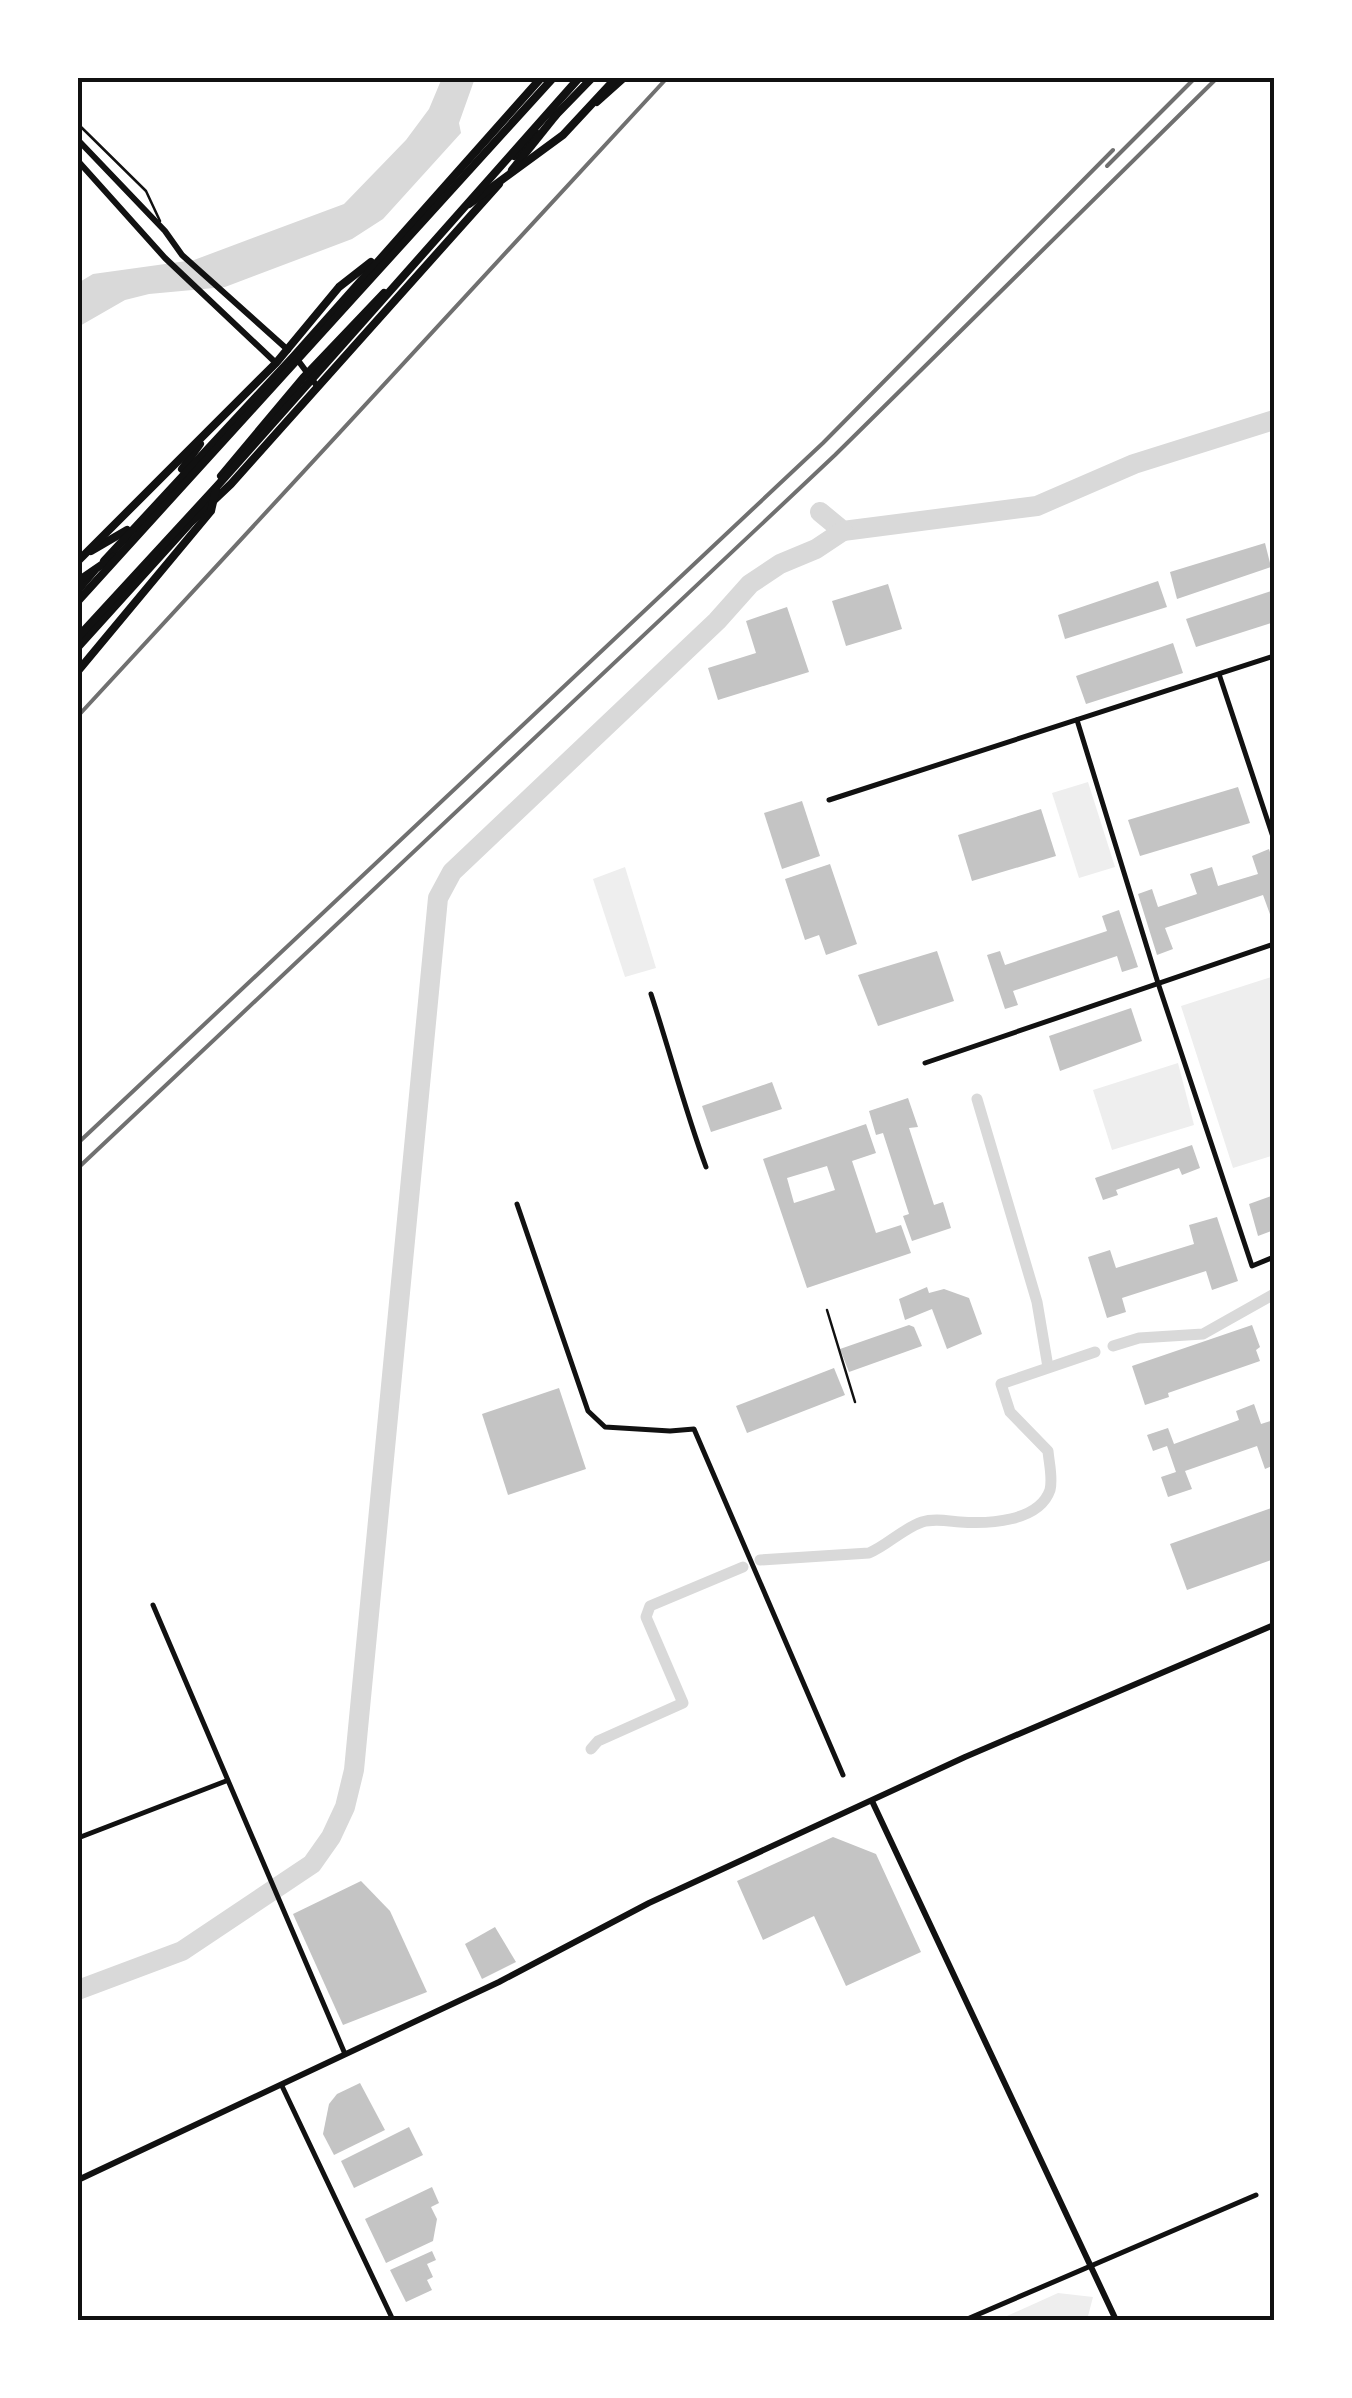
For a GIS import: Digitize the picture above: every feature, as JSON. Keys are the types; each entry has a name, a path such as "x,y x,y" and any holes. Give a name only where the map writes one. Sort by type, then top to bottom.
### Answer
{"main road":[{"path":"80,558 291,353 339,287 387,251 541,78"},
{"path":"78,601 553,78"},
{"path":"78,636 579,78"},
{"path":"191,522 221,476 305,376 592,78"},
{"path":"454,215 563,135 616,78"},
{"path":"78,647 191,522 231,484 524,158 556,116"},
{"path":"78,590 279,365"},
{"path":"165,493 212,428"},
{"path":"78,671 211,512 218,484"},
{"path":"80,558 135,525"},
{"path":"78,581 125,549"}],"street":[{"path":"563,135 624,78"},
{"path":"78,140 165,232 182,256 291,353 305,376"},
{"path":"78,161 204,295 279,365 317,386"},
{"path":"829,800 1274,656"},
{"path":"1219,674 1274,840"},
{"path":"1078,720 1158,984 1252,1266 1274,1257"},
{"path":"924,1064 1274,944"},
{"path":"651,994 706,1167"},
{"path":"518,1204 588,1411 605,1427 670,1432 694,1429 843,1775"},
{"path":"153,1605 346,2054"},
{"path":"78,2180 499,1982 650,1903 1107,1695 1274,1624"},
{"path":"78,1838 226,1780"},
{"path":"872,1801 1116,2320"},
{"path":"282,2086 394,2320"},
{"path":"966,2320 1256,2196"}],"lane":[{"path":"78,124 146,191 165,232"},
{"path":"827,1310 855,1402"}],"shaded area":[{"path":"442,78 475,78 459,123 461,133 383,219 352,239 225,287 125,300 78,327 78,283 93,274 194,260 344,204 406,140 429,109"},
{"path":"1088,782 1115,867 1079,878 1052,793"},
{"path":"625,867 656,968 625,977 593,879"},
{"path":"1274,976 1274,1155 1233,1168 1181,1006"},
{"path":"1178,1063 1194,1125 1112,1150 1093,1090"},
{"path":"1058,2293 1093,2297 1087,2320 998,2320"}],"building":[{"path":"1265,543 1271,567 1177,599 1170,572"},
{"path":"1158,581 1167,607 1065,639 1058,615"},
{"path":"888,584 902,629 846,646 832,601"},
{"path":"1274,590 1274,622 1196,647 1186,619"},
{"path":"787,607 809,672 718,700 708,668 756,653 746,621"},
{"path":"1173,643 1183,673 1086,704 1076,676"},
{"path":"1238,787 1250,823 1140,856 1128,820"},
{"path":"802,801 820,856 782,869 764,813"},
{"path":"1041,809 1056,856 972,881 958,835"},
{"path":"1269,849 1274,865 1274,916 1271,917 1263,895 1165,928 1173,949 1157,955 1138,894 1152,889 1158,907 1197,894 1190,874 1212,867 1218,886 1258,874 1252,856"},
{"path":"830,864 857,944 826,955 819,935 805,940 785,879"},
{"path":"1119,910 1138,967 1122,972 1117,956 1013,991 1018,1005 1005,1009 987,955 1000,951 1005,965 1107,931 1102,916"},
{"path":"937,951 954,1001 878,1026 858,975"},
{"path":"1131,1008 1142,1041 1060,1071 1049,1036"},
{"path":"772,1082 782,1109 711,1132 702,1106"},
{"path":"908,1098 918,1127 909,1128 934,1205 943,1202 951,1228 912,1241 903,1216 909,1214 883,1133 876,1135 869,1111"},
{"path":"866,1124 876,1153 852,1161 876,1233 901,1225 911,1253 807,1288 763,1159","holes":["827,1166 835,1190 794,1203 787,1178"]},
{"path":"1192,1145 1200,1168 1182,1175 1179,1168 1116,1190 1118,1195 1103,1200 1095,1178"},
{"path":"1274,1195 1274,1230 1258,1236 1249,1204"},
{"path":"1217,1217 1238,1281 1212,1290 1206,1271 1122,1298 1126,1312 1107,1318 1088,1257 1110,1250 1116,1268 1194,1244 1189,1225"},
{"path":"927,1287 929,1293 944,1289 969,1298 982,1334 947,1349 932,1309 905,1320 899,1299"},
{"path":"909,1325 914,1327 922,1346 849,1372 840,1349"},
{"path":"1252,1325 1260,1347 1256,1350 1260,1361 1145,1405 1132,1366"},
{"path":"834,1368 845,1395 747,1433 736,1406"},
{"path":"559,1388 586,1469 508,1495 482,1414"},
{"path":"1254,1404 1261,1424 1274,1420 1274,1465 1265,1469 1257,1446 1185,1471 1192,1489 1168,1497 1161,1477 1176,1472 1167,1446 1153,1451 1147,1435 1168,1428 1174,1444 1239,1420 1236,1411"},
{"path":"1274,1507 1274,1559 1187,1590 1170,1544"},
{"path":"833,1837 876,1854 921,1952 846,1986 814,1916 763,1940 737,1881"},
{"path":"361,1881 390,1911 427,1992 343,2025 293,1914"},
{"path":"495,1927 516,1962 482,1979 465,1944"},
{"path":"360,2083 385,2130 334,2155 323,2134 329,2104 337,2094"},
{"path":"409,2127 423,2155 354,2188 341,2161"},
{"path":"432,2187 439,2203 431,2207 437,2219 433,2241 386,2263 365,2219"},
{"path":"432,2251 436,2260 427,2264 433,2277 427,2280 432,2290 406,2302 390,2270"}],"waterway":[{"path":"820,512 843,531 1037,506 1134,464 1274,420"},
{"path":"78,1990 182,1951 312,1864 345,1807 354,1770 438,898 452,872 717,621 750,584 843,531"},
{"path":"977,1099 1037,1302 1048,1367"},
{"path":"1113,1346 1139,1338 1203,1334 1274,1294"},
{"path":"760,1560 869,1553 922,1522 998,1521 1035,1509 1050,1490 1048,1451 1010,1412 1001,1384 1095,1352"},
{"path":"591,1749 598,1741 683,1703 646,1617 650,1606 743,1567"}],"railway":[{"path":"78,716 667,78"},
{"path":"1107,166 1195,78"},
{"path":"78,1168 835,455 1217,78"},
{"path":"78,1143 823,443 1113,150"}]}
